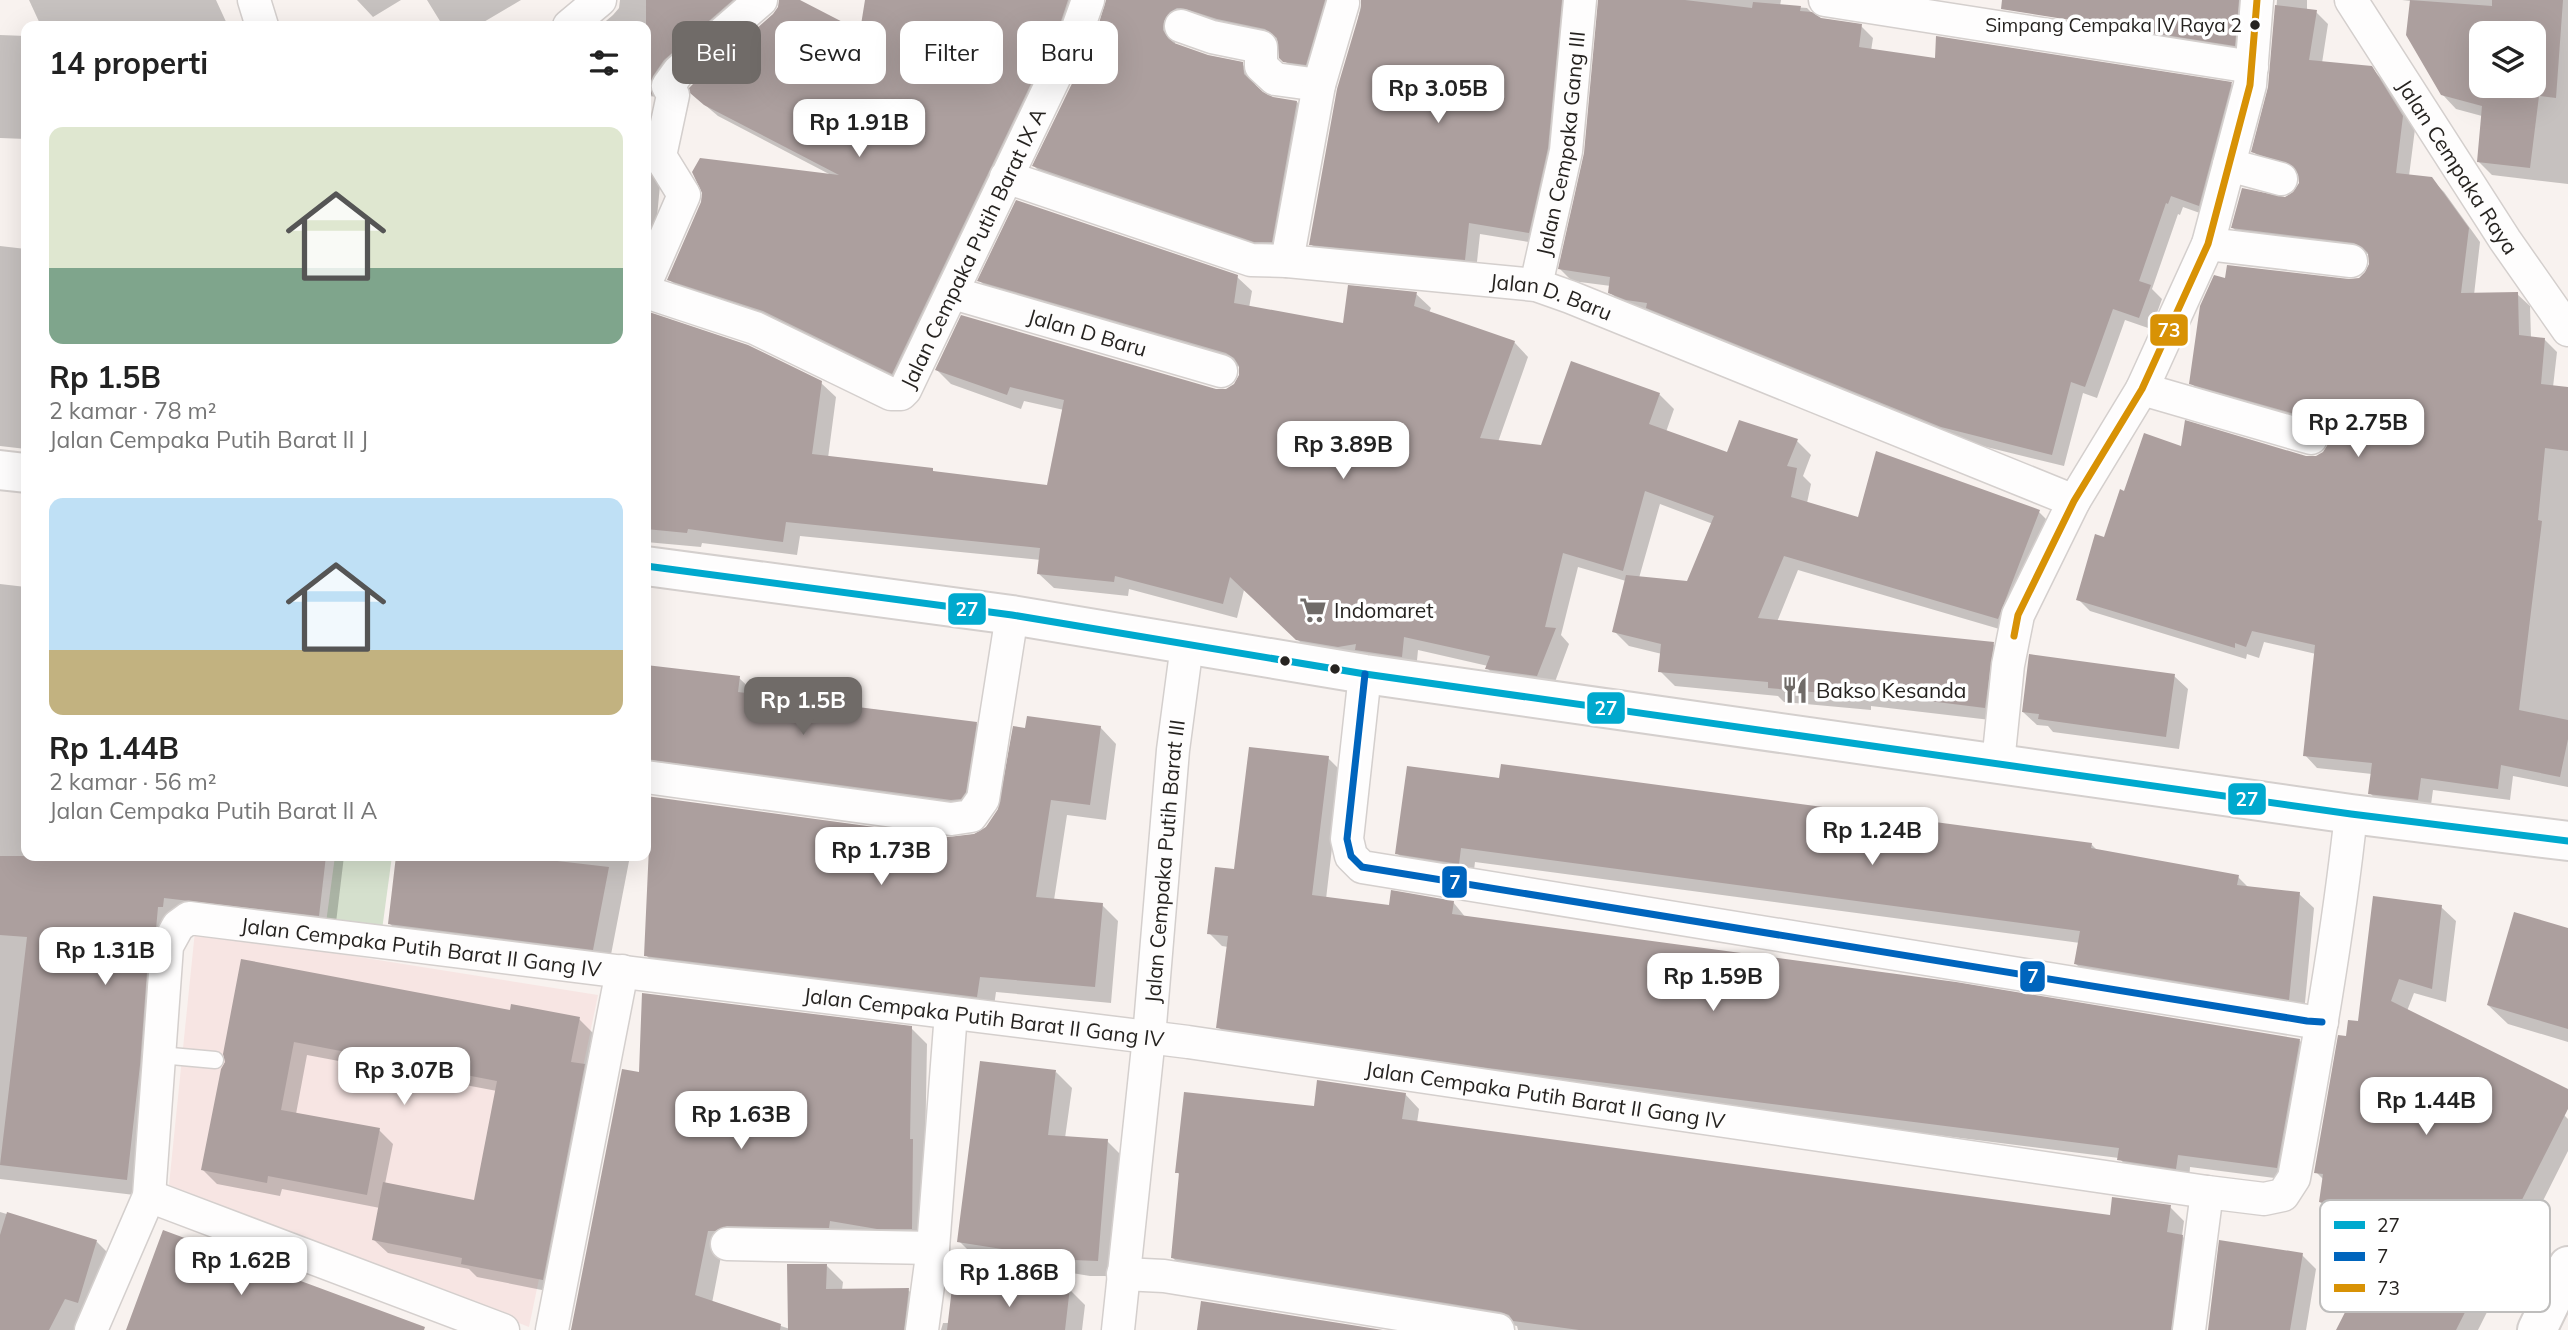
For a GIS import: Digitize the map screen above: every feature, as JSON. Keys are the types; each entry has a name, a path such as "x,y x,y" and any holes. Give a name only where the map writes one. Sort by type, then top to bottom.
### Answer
{"street":[{"path":"254,0 260,21"},
{"path":"575,21 600,0"},
{"path":"651,271 684,195 660,156 673,95 668,86 679,71 761,0"},
{"name":"Jalan Cempaka Putih Barat IX A","path":"651,294 755,328 896,395 905,390 1078,27 1088,0"},
{"name":"Jalan Cempaka Gang III","path":"1536,285 1566,151 1580,0"},
{"path":"1825,0 2252,67"},
{"path":"1998,763 2008,665 2018,615 2074,501 2142,388 2208,244 2252,67 2257,0"},
{"name":"Jalan Cempaka Raya","path":"2351,0 2498,228 2568,330"},
{"path":"1287,261 1319,85 1343,3"},
{"path":"1181,26 1212,37 1261,47 1261,66 1276,79 1319,85"},
{"path":"2229,165 2281,179"},
{"name":"Jalan D. Baru","path":"1006,177 1251,260 1287,261 1536,285 2074,501"},
{"path":"2208,244 2351,261"},
{"name":"Jalan D Baru","path":"953,293 1221,371"},
{"path":"2142,388 2311,438"},
{"path":"0,470 21,472"},
{"path":"651,567 1012,615 1365,674 2351,814 2568,841"},
{"path":"651,778 951,819 971,816 983,799 1012,615"},
{"name":"Jalan Cempaka Putih Barat III","path":"1118,1330 1149,1037 1173,750 1187,645"},
{"path":"1365,674 1347,839 1351,856 1362,867 2294,1019 2322,1022 2351,814"},
{"name":"Jalan Cempaka Putih Barat II Gang IV","path":"90,1330 149,1196 167,946 178,926 189,918 1149,1037 2264,1199 2283,1195 2294,1178 2322,1022"},
{"path":"552,1330 622,971"},
{"path":"922,1330 933,1248 951,1013"},
{"path":"2189,1330 2207,1192"},
{"path":"149,1196 503,1330"},
{"path":"727,1244 933,1248"},
{"path":"2550,1303 2568,1266"},
{"path":"1123,1274 1164,1276 1498,1330"},
{"path":"2537,1330 2546,1312"}],"lane":[{"path":"160,1055 215,1060"}],"shaded area":[{"path":"195,931 598,995 529,1327 169,1185"}],"green space":[{"path":"334,861 391,861 382,930 326,923"}],"building":[{"path":"646,0 733,0 709,21 672,21 672,53 664,60 651,81 651,21 646,21"},
{"path":"779,0 800,0 841,21 775,21 775,84 886,84 886,21 862,21 865,0 1068,0 1061,21 1017,21 1017,84 1031,84 892,374 763,311 667,280 701,202 702,193 692,172 700,158 839,175 704,105 690,93 689,88 693,84 761,84 761,24 778,7"},
{"path":"1106,0 1325,0 1306,65 1283,62 1279,58 1277,38 1265,29 1177,8 1170,12 1164,21 1163,30 1174,43 1208,55 1243,62 1244,74 1263,92 1273,97 1297,101 1272,242 1254,242 1032,166 1072,84 1118,84 1118,21 1100,21"},
{"path":"1361,0 1562,0 1548,148 1529,233 1469,223 1465,260 1309,245 1337,89"},
{"path":"1598,0 1685,0 1752,8 1753,2 1801,6 1800,11 1812,12 1821,18 1862,24 1859,47 1935,58 1936,36 2232,82 2199,206 2171,196 2168,204 2166,203 2139,281 2151,285 2139,318 2113,309 2085,387 2071,382 2052,455 1941,427 1646,308 1647,303 1626,300 1608,293 1610,277 1558,269 1584,153"},
{"path":"2002,0 2239,0 2235,46 2001,9"},
{"path":"2410,0 2492,6 2492,0 2563,0 2556,98 2546,97 2546,21 2469,21 2469,98 2539,98 2530,168 2477,162 2482,106 2441,95 2406,35"},
{"path":"2275,5 2317,10 2309,60 2372,66 2403,116 2396,173 2432,177 2469,228 2461,293 2518,292 2519,335 2545,338 2541,384 2568,387 2568,451 2545,448 2538,520 2542,521 2519,710 2568,720 2568,739 2560,777 2501,765 2498,789 2421,778 2418,800 2368,794 2372,763 2303,756 2315,645 2252,631 2246,647 2235,643 2235,648 2076,600 2095,534 2104,537 2120,489 2124,491 2144,433 2181,446 2185,420 2306,456 2316,456 2323,452 2328,444 2329,433 2324,425 2316,420 2189,384 2200,306 2214,275 2225,278 2227,265 2349,279 2359,278 2369,264 2368,253 2354,243 2231,228 2242,188 2285,197 2293,192 2299,183 2293,166 2251,152 2268,87"},
{"path":"1016,200 1238,275 1234,303 1343,323 1348,285 1417,292 1414,306 1515,341 1480,438 1541,445 1571,361 1660,393 1649,424 1727,452 1739,420 1798,439 1787,466 1797,468 1791,497 1858,517 1876,451 2040,510 1998,619 1784,556 1758,618 1994,642 1985,708 1857,692 1857,696 1768,688 1768,682 1658,672 1661,644 1612,632 1626,575 1687,581 1714,516 1645,491 1623,571 1563,553 1545,627 1556,628 1537,676 1485,669 1490,656 1404,637 1402,657 1355,650 1356,644 1338,647 1296,640 1230,577 1223,604 1115,576 1114,582 1037,574 1040,548 786,522 783,542 688,529 687,533 651,529 651,313 748,345 822,381 812,454 1047,485 1064,400 1010,387 1007,395 935,370 961,315 1216,389 1226,389 1234,384 1239,375 1239,366 1234,358 1226,353 977,281"},
{"path":"2029,654 2175,674 2166,737 2038,719 2039,714 2022,712"},
{"path":"651,666 740,676 738,692 977,722 966,792 961,799 951,800 651,760"},
{"path":"1027,716 1101,726 1090,805 1051,800 1036,897 1103,903 1095,987 980,977 977,997 644,956 648,861 651,861 651,797 948,837 974,834 986,827 998,809 1013,726 1025,728"},
{"path":"1249,747 1329,756 1312,895 1389,905 1391,890 1454,901 1452,914 1956,982 2300,1039 2277,1168 2178,1155 2176,1169 2117,1160 2119,1148 1488,1068 1216,1028 1228,936 1207,934 1215,867 1234,869"},
{"path":"1501,764 2092,843 2091,848 2239,875 2237,885 2300,892 2289,1000 2074,964 2080,931 1461,848 1459,864 1395,854 1407,766 1499,778"},
{"path":"0,856 21,856 21,861 325,861 319,916 164,898 163,907 158,907 156,929 149,945 140,1065 127,1180 0,1165 27,937 0,935"},
{"path":"395,861 557,861 609,867 593,950 388,924"},
{"path":"2373,896 2442,905 2432,989 2399,979 2391,1001 2568,1089 2568,1109 2522,1200 2319,1202 2323,1174 2314,1173 2338,1035 2346,1036 2348,1020 2358,1021"},
{"path":"2514,912 2568,928 2568,1029 2487,1005"},
{"path":"241,959 510,1010 511,1004 580,1017 571,1062 585,1064 543,1280 461,1264 462,1258 372,1240 383,1182 474,1200 497,1081 294,1042 281,1110 380,1128 367,1195 268,1176 267,1183 201,1170 221,1069 225,1062 223,1054"},
{"path":"642,993 912,1026 912,1229 877,1229 830,1221 829,1228 727,1226 708,1231 695,1295 781,1324 780,1330 571,1330 622,1069 639,1072"},
{"path":"980,1061 1056,1070 1048,1135 1108,1139 1098,1261 1073,1260 957,1242"},
{"path":"1317,1080 1406,1093 1402,1119 2110,1215 2112,1197 2171,1205 2167,1232 2183,1235 2171,1330 1579,1330 1513,1321 1509,1315 1501,1312 1171,1258 1179,1173 1175,1173 1184,1092 1314,1106"},
{"path":"7,1212 97,1240 78,1303 65,1299 49,1330 0,1330 0,1235"},
{"path":"163,1230 425,1327 424,1330 126,1330"},
{"path":"2219,1240 2303,1253 2290,1330 2208,1330"},
{"path":"787,1264 827,1264 826,1289 909,1288 904,1330 788,1330"},
{"path":"1070,1287 1065,1330 947,1330 952,1288"},
{"path":"1201,1301 1383,1330 1197,1330"},
{"path":"2345,1312 2465,1312 2456,1330 2336,1330"}],"transit line":[{"name":"73","path":"2014,636 2018,615 2074,501 2142,389 2208,244 2250,85 2257,0"},
{"name":"27","path":"651,567 1012,615 1365,674 2351,814 2568,841"},
{"name":"7","path":"1365,674 1347,839 1351,856 1362,867 2322,1022"}],"place":[{"name":"Simpang Cempaka IV Raya 2","path":"2255,25"},
{"name":"Indomaret","path":"1313,610"},
{"name":"Bakso Kesanda","path":"1795,690"}]}
